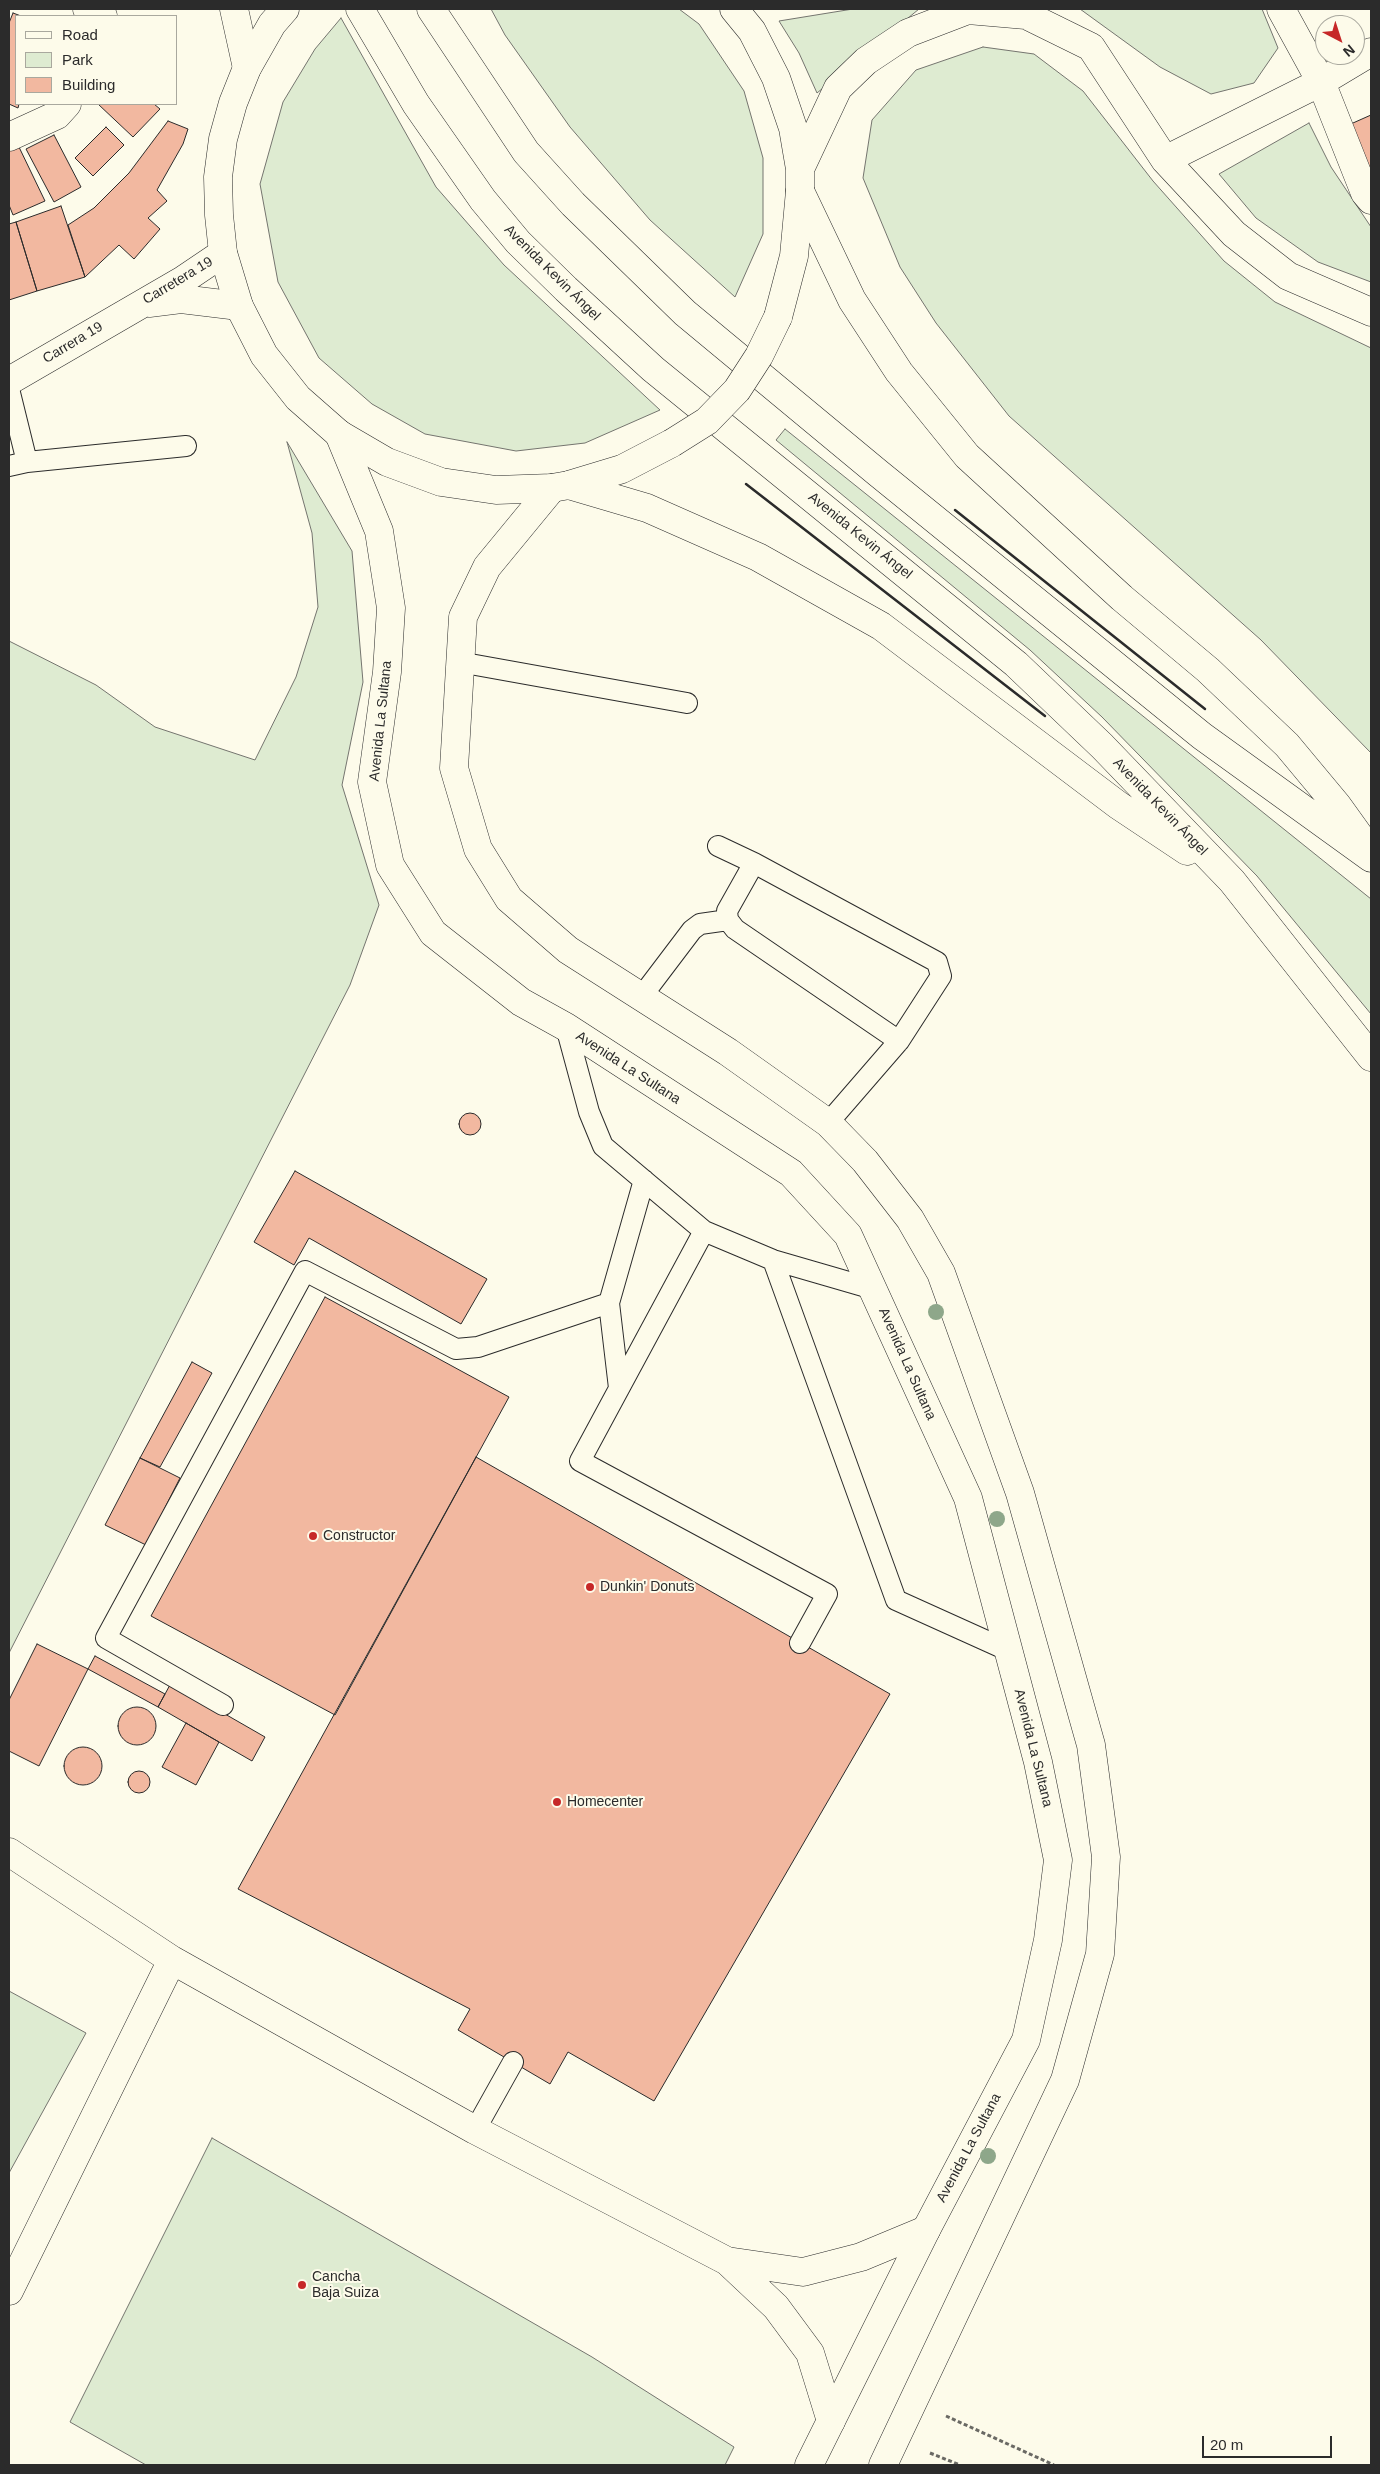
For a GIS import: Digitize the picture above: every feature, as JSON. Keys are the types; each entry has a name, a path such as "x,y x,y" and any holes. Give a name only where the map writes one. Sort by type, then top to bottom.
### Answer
{"main road":[{"path":"87,9 100,15"},
{"path":"234,9 247,68"},
{"path":"285,9 272,24 247,68 233,103 222,149 218,178 223,253 239,306 264,355 298,398 339,434 388,462 440,482 496,490 561,486 622,469 672,443 707,421 737,390 759,356 778,317 794,256 800,180 793,128 776,78 752,32 734,9"},
{"name":"Avenida Kevin Ángel","path":"360,9 416,104 478,193 518,242 653,369 1016,664 1102,746 1232,881 1371,1057"},
{"path":"431,9 526,152 573,204 685,313 878,473 1202,736 1371,858"},
{"path":"1281,9 1321,82 1365,193 1371,200"},
{"path":"1371,312 1288,276 1234,234 1165,160 1091,47 1026,15 968,10 908,33 866,61 838,88 800,180 852,300 899,372 967,456 1122,598 1208,670 1287,745 1337,805 1371,854"},
{"path":"1165,160 1321,82 1371,52"},
{"path":"9,137 57,115 66,105"},
{"name":"Carretera 19","path":"138,304 182,280 223,253"},
{"name":"Carretera 19","path":"138,304 181,299 239,306"},
{"name":"Carrera 19","path":"9,381 138,304"},
{"name":"Avenida La Sultana","path":"339,434 379,531 391,608 387,672 372,782 390,865 433,933 521,1002 566,1027 791,1173 848,1235 968,1498 1038,1762 1058,1860 1048,1940 1026,2040 926,2230 809,2465"},
{"path":"561,486 646,508 758,557 881,626 1118,805 1232,881"},
{"path":"561,486 487,567 463,617 454,768 478,849 509,899 568,950 728,1052 828,1123 866,1161 910,1219 941,1272 1020,1493 1091,1744 1106,1857 1100,1954 1065,2080 883,2465"},
{"path":"9,1852 172,1960 475,2130 727,2261 776,2307 810,2353 831,2421"},
{"path":"9,2291 172,1960"},
{"path":"727,2261 803,2272 861,2257 926,2230"}],"lane":[{"path":"9,389 18,464 186,446"},
{"path":"459,662 687,702"},
{"path":"718,846 754,863 937,962 941,976 899,1041 828,1123"},
{"path":"754,863 727,911 728,920 735,929 899,1041"},
{"path":"642,996 692,930 700,924 728,920"},
{"path":"566,1027 589,1112 603,1146 704,1231 773,1260 872,1289"},
{"path":"619,1388 609,1303 644,1180"},
{"path":"704,1231 580,1461 827,1594 800,1643"},
{"path":"773,1260 896,1600 1009,1651"},
{"path":"223,1705 106,1638 305,1272 456,1348 478,1347 609,1303"},
{"path":"475,2130 512,2062"}],"path":[{"path":"913,2401 1054,2465"}],"green space":[{"path":"491,9 679,9 699,24 744,91 763,158 763,234 735,297 650,220 570,127 505,35"},
{"path":"853,9 919,9 817,93 799,53 779,21"},
{"path":"1080,9 1262,9 1278,48 1254,83 1211,94 1160,67"},
{"path":"341,18 436,187 504,265 660,410 585,443 516,451 425,434 372,404 319,358 278,282 260,184 283,102 315,49"},
{"path":"983,47 1034,54 1083,91 1153,181 1224,261 1275,302 1371,348 1371,753 1261,640 1009,416 936,323 900,267 863,178 872,120 916,70"},
{"path":"1309,123 1331,167 1371,227 1371,282 1318,262 1256,218 1219,174"},
{"path":"785,429 1371,899 1371,1014 1257,876 1102,717 1030,650 776,440"},
{"path":"287,442 352,551 363,682 342,785 379,905 350,985 9,1653 9,641 96,685 155,727 255,760 296,677 318,607 312,533"},
{"path":"9,1991 86,2033 9,2173"},
{"name":"Cancha Baja Suiza","path":"212,2138 592,2357 734,2447 725,2465 146,2465 70,2422"}],"building":[{"path":"13,13 18,15 15,15 15,105 19,105 18,108 9,104 9,23"},
{"path":"99,105 155,105 160,109 133,137"},
{"path":"1371,115 1371,172 1344,127"},
{"path":"168,121 188,129 183,144 157,190 167,201 148,218 160,229 134,259 119,245 85,277 68,225 94,208 129,173"},
{"path":"106,127 124,145 93,176 75,158"},
{"path":"54,135 81,187 54,202 26,149"},
{"path":"18,145 45,201 13,215 9,205 9,149"},
{"path":"61,206 85,277 37,291 16,222"},
{"path":"16,222 37,291 9,300 9,224"},
{"path":"466,1113 474,1113 481,1120 481,1128 474,1135 466,1135 459,1128 459,1120"},
{"path":"295,1171 487,1279 461,1324 309,1238 294,1265 254,1242"},
{"name":"Constructor","path":"325,1297 509,1397 335,1715 151,1616"},
{"path":"192,1362 212,1373 160,1467 140,1458"},
{"name":"Homecenter","path":"476,1457 890,1694 654,2101 568,2052 550,2084 458,2030 470,2009 238,1889"},
{"path":"140,1458 180,1478 146,1545 105,1525"},
{"path":"37,1644 88,1669 39,1766 9,1751 9,1700"},
{"path":"95,1656 165,1694 158,1707 88,1669"},
{"path":"171,1683 265,1737 252,1761 158,1707"},
{"path":"137,1707 144,1708 150,1713 155,1719 155,1733 150,1739 144,1744 137,1745 130,1744 124,1739 119,1733 118,1726 119,1719 124,1713 130,1708"},
{"path":"186,1723 219,1742 196,1785 162,1767"},
{"path":"83,1747 96,1753 102,1766 96,1779 83,1785 70,1779 64,1766 70,1753"},
{"path":"139,1771 147,1774 150,1782 147,1790 139,1793 131,1790 128,1782 131,1774"}],"wall":[{"path":"746,484 1045,716"},
{"path":"955,510 1205,709"}],"place":[{"name":"Constructor","path":"313,1536"},
{"name":"Dunkin' Donuts","path":"590,1587"},
{"name":"Homecenter","path":"557,1802"},
{"name":"Cancha Baja Suiza","path":"302,2285"}]}
